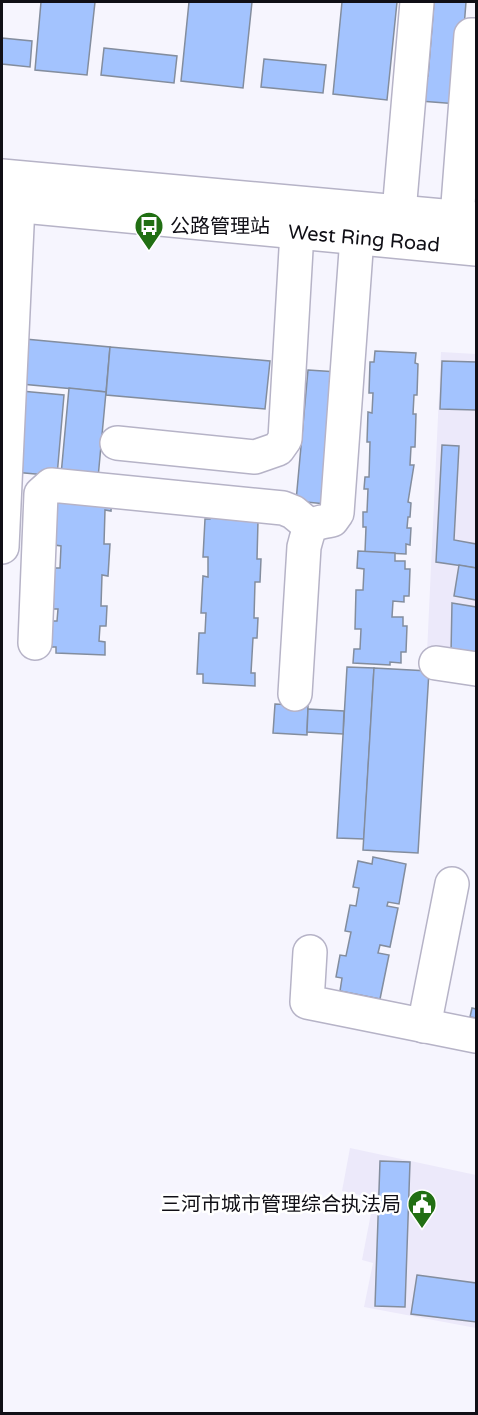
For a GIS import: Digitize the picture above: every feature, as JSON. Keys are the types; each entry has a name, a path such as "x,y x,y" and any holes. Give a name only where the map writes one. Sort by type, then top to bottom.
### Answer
{"main road":[{"path":"399,212 417,2"},
{"path":"467,218 471,35 477,35"},
{"name":"West Ring Road","path":"2,176 467,218"},
{"path":"2,547 10,204"},
{"name":"West Ring Road","path":"10,204 477,249"},
{"path":"117,443 255,457 278,449 285,439 297,232"},
{"path":"295,694 304,547 310,526 316,522 332,520 337,513 357,237"},
{"path":"34,643 41,494 51,485 283,508 293,512 310,526"},
{"path":"436,663 477,669"},
{"path":"424,1026 452,884"},
{"path":"310,952 307,1002 477,1036"}],"shaded area":[{"path":"441,352 476,354 476,660 427,653"},
{"name":"三河市城市管理综合执法局","path":"350,1148 476,1175 476,1328 364,1307 373,1263 362,1260 374,1198 342,1191"}],"building":[{"path":"41,2 95,2 87,75 35,70"},
{"path":"189,2 252,2 243,88 181,81"},
{"path":"342,2 397,2 387,100 333,94"},
{"path":"434,2 466,2 458,104 420,101 422,76 428,76"},
{"path":"2,38 32,41 30,67 2,64"},
{"path":"104,48 177,56 174,83 101,75"},
{"path":"264,59 326,65 323,93 261,87"},
{"path":"25,339 110,347 106,392 21,384"},
{"path":"110,347 270,361 265,409 106,395"},
{"path":"375,351 416,353 415,363 418,364 417,395 414,395 413,414 416,414 415,447 411,447 410,465 414,465 408,502 411,503 407,528 411,528 410,545 406,544 406,554 365,552 366,527 363,527 363,512 367,512 368,489 364,489 365,477 369,477 368,412 372,413 373,393 369,393 370,362 374,362"},
{"path":"442,361 476,362 476,410 440,409"},
{"path":"308,370 338,372 326,504 296,501"},
{"path":"69,388 106,392 98,478 61,475"},
{"path":"21,391 64,395 57,476 14,472"},
{"path":"442,445 459,446 454,540 476,544 476,568 436,562"},
{"path":"112,495 111,511 105,510 104,544 110,544 108,576 102,575 101,606 107,606 106,626 100,626 99,641 105,642 105,655 56,653 56,647 50,647 51,621 57,621 58,609 52,609 54,568 60,568 61,546 55,545 57,502"},
{"path":"211,508 258,521 257,559 261,559 260,582 255,582 254,618 258,618 257,638 253,638 251,673 255,673 255,686 203,683 203,674 197,674 199,633 205,633 206,613 201,613 203,576 208,577 208,557 203,557 205,519 210,519"},
{"path":"358,551 395,553 395,561 405,561 405,569 410,569 409,596 404,596 404,602 393,601 392,617 403,617 403,626 407,626 406,652 401,652 401,663 390,662 390,665 353,663 354,649 360,649 361,629 355,629 356,590 363,590 364,569 357,568"},
{"path":"459,565 476,568 476,600 454,596"},
{"path":"452,603 476,607 476,657 451,653"},
{"path":"347,667 374,668 364,839 337,838"},
{"path":"374,668 429,671 418,853 363,850"},
{"path":"275,704 308,706 307,735 273,733"},
{"path":"308,709 344,711 343,734 307,732"},
{"path":"373,857 406,864 399,904 388,902 387,906 398,908 390,947 380,945 378,953 389,955 380,999 340,991 342,978 336,977 340,955 346,956 351,932 345,931 350,905 356,906 359,888 353,887 358,861 372,864"},
{"path":"472,1008 476,1009 476,1018 470,1017"},
{"path":"380,1161 410,1162 405,1307 375,1306"},
{"path":"417,1275 476,1283 476,1322 411,1314"}],"place":[{"name":"公路管理站","path":"149,252"},
{"name":"三河市城市管理综合执法局","path":"422,1230"}]}
